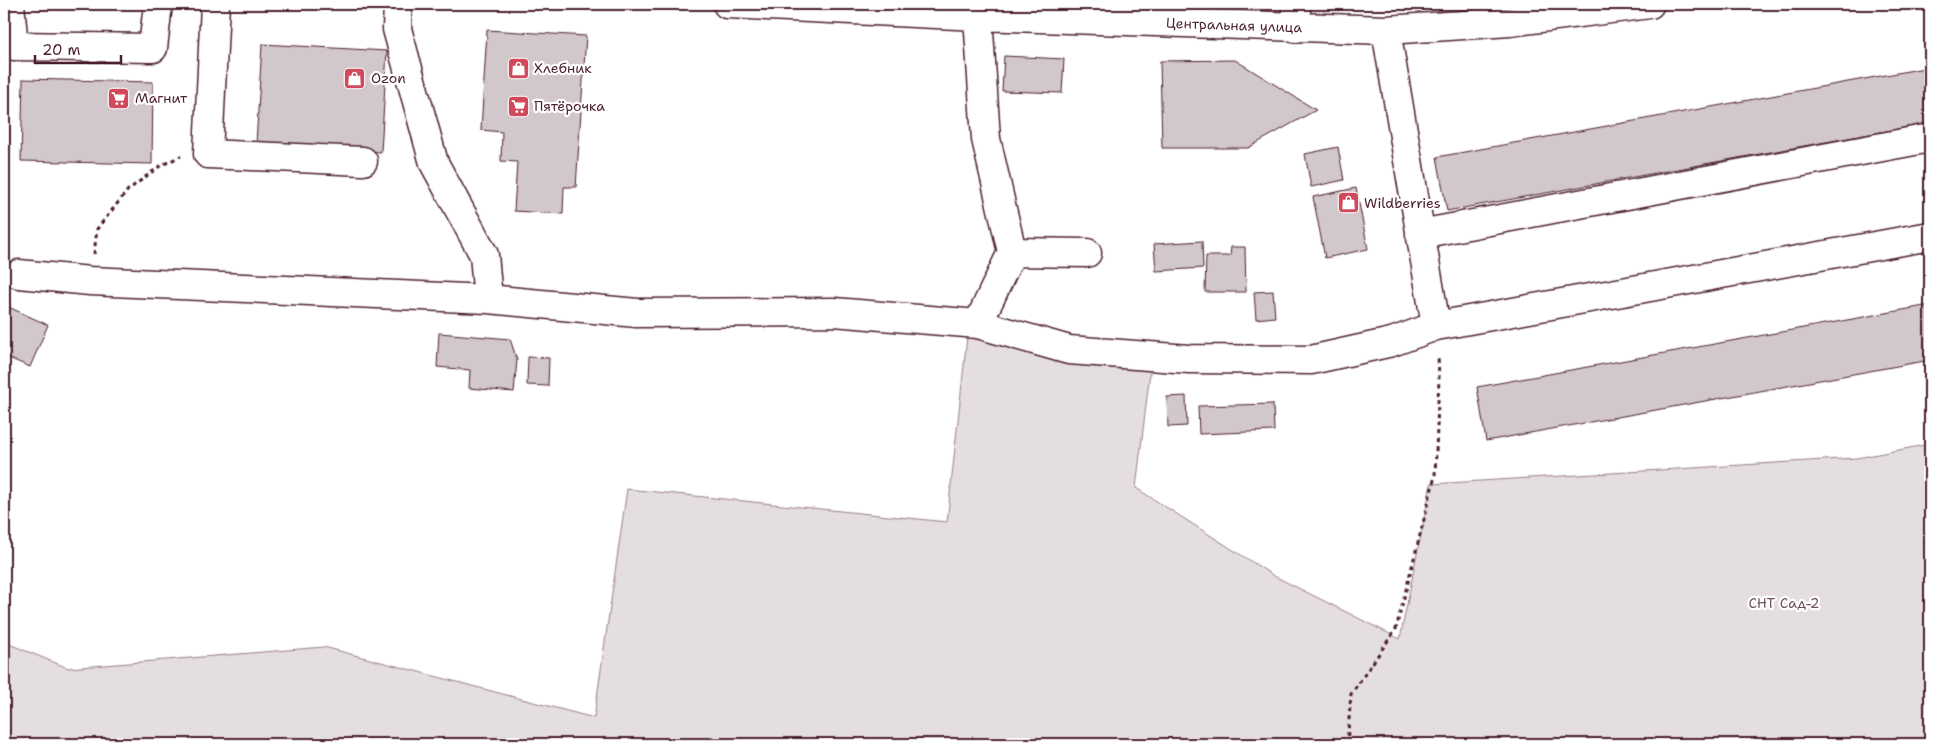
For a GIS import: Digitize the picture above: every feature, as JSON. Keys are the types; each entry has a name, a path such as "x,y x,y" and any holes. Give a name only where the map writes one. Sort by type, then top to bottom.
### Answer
{"street":[{"path":"10,4 14,46 153,48 158,4"},
{"path":"215,4 208,154 363,161"},
{"path":"398,4 397,29 434,163 484,256 488,300"},
{"name":"Центральная улица","path":"727,4 978,16 1077,12 1296,16 1386,30 1510,22 1650,4"},
{"path":"978,16 986,139 1012,252 978,324"},
{"path":"1386,30 1436,326"},
{"path":"1420,234 1930,138"},
{"path":"19,274 90,281 488,300 637,313 834,312 978,324 1069,350 1189,359 1311,360 1392,342 1436,326 1930,236"},
{"path":"1012,252 1087,253"}],"path":[{"path":"90,281 97,229 128,190 160,166 209,142"},
{"path":"1347,744 1351,694 1396,628 1434,476 1439,378 1436,326"}],"green space":[{"name":"СНТ Сад-2","path":"967,337 1151,364 1136,488 1274,576 1400,639 1431,484 1857,458 1930,444 1930,744 4,744 4,642 68,668 324,647 594,718 627,489 947,522"}],"building":[{"path":"487,30 586,36 576,187 564,187 563,214 514,211 517,162 501,161 502,132 481,130"},
{"path":"262,44 387,51 381,152 256,144"},
{"path":"1004,56 1064,59 1062,93 1002,91"},
{"path":"1235,60 1316,110 1248,148 1162,148 1160,61"},
{"path":"1930,67 1930,123 1447,211 1437,157"},
{"path":"23,79 153,82 152,164 21,161"},
{"path":"1338,147 1344,180 1311,187 1305,154"},
{"path":"1356,188 1368,249 1325,258 1313,197"},
{"path":"1202,241 1203,268 1156,271 1154,244"},
{"path":"1231,247 1245,247 1246,292 1205,292 1206,256 1230,256"},
{"path":"1273,291 1275,317 1256,319 1254,292"},
{"path":"4,305 48,325 30,367 4,356"},
{"path":"1930,305 1930,360 1486,441 1477,387"},
{"path":"439,333 510,339 517,360 514,392 469,388 470,370 437,367"},
{"path":"528,357 549,358 548,386 527,385"},
{"path":"1186,396 1187,426 1168,427 1167,397"},
{"path":"1273,404 1274,431 1199,434 1198,406"}],"place":[{"name":"Хлебник","path":"518,68"},
{"name":"Ozon","path":"355,78"},
{"name":"Магнит","path":"119,98"},
{"name":"Пятёрочка","path":"518,106"},
{"name":"Wildberries","path":"1348,203"}]}
